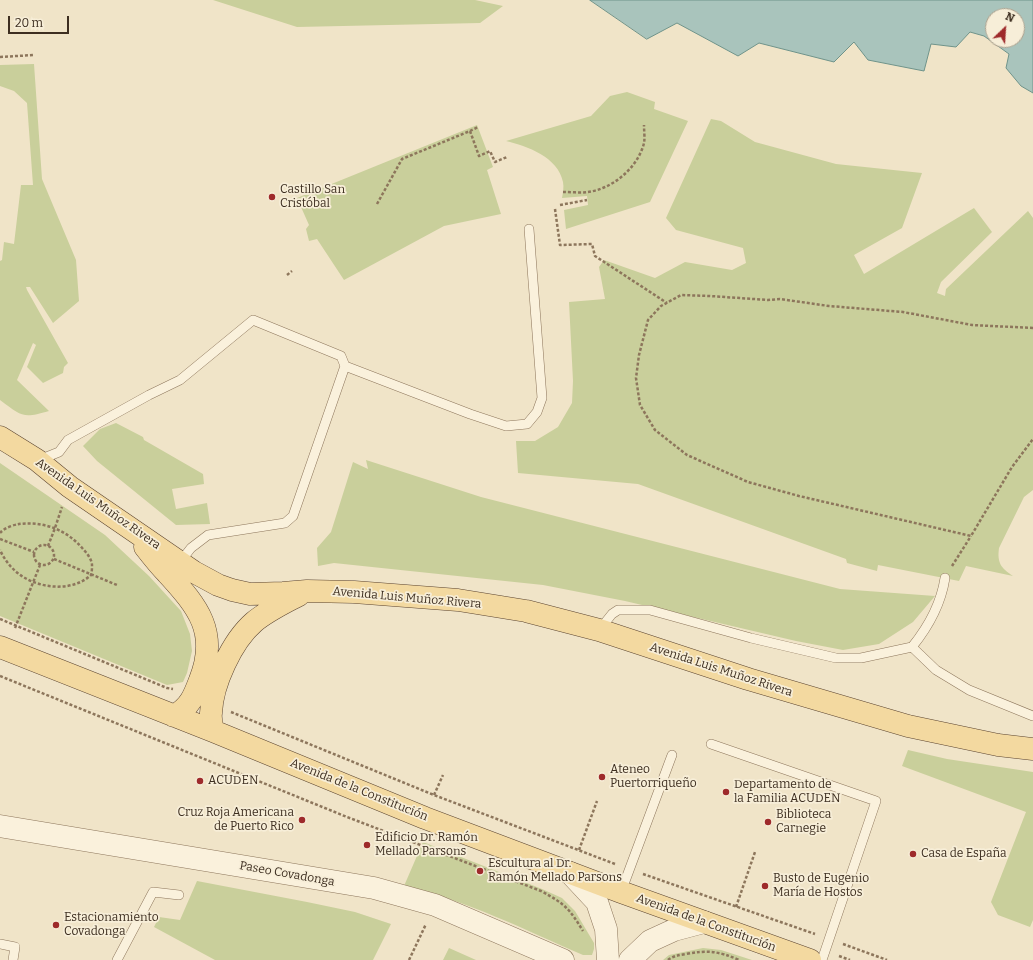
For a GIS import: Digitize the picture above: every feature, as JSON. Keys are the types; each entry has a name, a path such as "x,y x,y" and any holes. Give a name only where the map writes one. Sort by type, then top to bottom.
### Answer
{"main road":[{"path":"0,424 37,460"},
{"name":"Avenida Luis Muñoz Rivera","path":"0,437 37,460 70,487 180,562 211,582 238,592 263,594 307,591 354,592 458,600 526,611 599,630 748,679 908,726 998,745 1033,749"},
{"path":"128,527 188,596 198,610 203,623 206,639 207,659 201,677 202,700 211,716 213,731"},
{"path":"174,716 187,707 202,700 223,668 239,638 254,622 267,613 307,591"},
{"name":"Avenida de la Constitución","path":"4,648 213,731 425,818 621,892 810,960"}],"street":[{"name":"Paseo Covadonga","path":"0,826 374,888 435,905 563,960"},
{"path":"570,873 598,902 606,929 608,960"},
{"path":"630,960 650,941 674,930 704,922"}],"lane":[{"path":"345,366 470,414 506,426 527,424 537,412 542,398 529,229"},
{"path":"37,460 59,452 68,440 149,395 180,380 253,320 341,356 345,366 293,516 285,523 208,535 191,548 180,562"},
{"path":"599,630 612,614 618,610 650,610 751,638 836,658 861,658 912,646 926,630 942,594 945,578"},
{"path":"912,646 936,670 969,690 1033,716"},
{"path":"711,744 876,801 822,960"},
{"path":"621,892 672,755"},
{"path":"117,960 153,892 179,895"},
{"path":"0,944 15,947 13,960"}],"path":[{"path":"0,57 34,55"},
{"path":"563,192 588,192 610,185 625,175 637,160 644,143 644,125"},
{"path":"377,204 402,159 478,127"},
{"path":"470,131 479,156 490,151 494,162 507,157"},
{"path":"560,205 588,200"},
{"path":"555,209 560,245 592,244 595,256 667,303"},
{"path":"287,275 292,271"},
{"path":"971,536 799,496 748,482 688,455 656,430 640,405 636,378 639,355 648,320 661,306 681,295 768,300 780,299 829,306 903,312 972,325 1033,328"},
{"path":"945,578 1012,467 1033,439"},
{"path":"48,546 56,528 62,506 70,487"},
{"path":"0,533 1,531 14,525 31,523 56,528 78,542 86,552 92,564 91,575 86,580 64,587 47,586 23,577 12,568 3,557 0,550"},
{"path":"0,539 34,552"},
{"path":"42,545 48,546 52,549 54,559 46,566 40,565 36,562 34,552 42,545"},
{"path":"54,559 117,585"},
{"path":"4,648 16,626 40,565"},
{"path":"0,620 167,688 177,689 238,716 434,795 629,869 887,960"},
{"path":"0,676 347,817 541,891 561,902 572,913 586,937"},
{"path":"434,795 443,775"},
{"path":"579,850 597,801"},
{"path":"736,907 755,852"},
{"path":"409,960 420,936"},
{"path":"668,960 672,957 701,951 718,953 738,960"}],"green space":[{"path":"213,0 475,0 503,6 480,23 297,27"},
{"path":"34,64 42,179 76,260 79,301 53,323 30,287 26,287 68,363 64,367 63,373 43,383 27,367 36,345 33,343 17,380 49,411 27,415 18,413 0,400 0,261 2,260 4,242 14,244 21,185 33,185 27,103 14,91 0,86 0,65"},
{"path":"627,92 655,102 654,109 688,121 650,202 566,229 564,210 588,205 587,196 562,198 563,182 560,173 555,166 540,154 523,146 506,141 591,116 610,96"},
{"path":"711,119 721,121 755,142 836,164 922,173 902,228 854,255 864,274 974,208 992,232 941,282 937,293 945,296 946,289 1028,211 1033,218 1033,490 1024,497 999,548 999,561 1001,565 1013,576 966,566 959,581 878,565 877,571 847,563 846,559 638,484 518,473 516,441 535,441 558,427 572,403 573,381 569,302 605,299 599,267 604,260 655,278 685,262 732,270 746,263 743,248 676,230 666,218"},
{"path":"477,125 493,167 487,170 501,214 444,226 344,280 317,239 309,241 306,229 309,225 297,198"},
{"path":"116,423 143,437 144,440 203,474 204,484 172,489 176,509 207,503 210,524 176,525 97,461 83,446 100,429"},
{"path":"366,460 481,497 840,589 935,596 913,622 879,644 843,650 796,641 625,601 543,585 334,563 318,566 317,548 331,532 353,462 368,469"},
{"path":"0,463 105,535 149,576 181,611 190,634 192,651 187,673 183,682 167,685 0,616"},
{"path":"908,750 947,759 1033,772 1033,920 1030,927 998,915 991,902 1026,812 902,766"},
{"path":"423,842 562,898 575,911 594,943 592,955 583,955 473,907 404,886"},
{"path":"197,881 355,912 391,924 373,960 215,960 154,927 159,917 180,920"},
{"path":"449,948 476,960 443,960"},
{"path":"703,948 721,950 752,960 663,960 669,955"}],"water":[{"path":"590,0 1033,0 1033,93 1021,86 1006,68 1009,54 1001,48 1025,48 1025,8 985,8 985,37 970,32 956,47 931,44 924,71 868,60 854,42 834,62 759,43 738,56 677,23 647,39"}],"place":[{"name":"Castillo San Cristóbal","path":"272,197"},
{"name":"Ateneo Puertorriqueño","path":"602,777"},
{"name":"ACUDEN","path":"200,781"},
{"name":"Departamento de la Familia ACUDEN","path":"726,792"},
{"name":"Cruz Roja Americana de Puerto Rico","path":"302,820"},
{"name":"Biblioteca Carnegie","path":"768,822"},
{"name":"Edificio Dr. Ramón Mellado Parsons","path":"367,845"},
{"name":"Casa de España","path":"913,854"},
{"name":"Escultura al Dr. Ramón Mellado Parsons","path":"480,871"},
{"name":"Busto de Eugenio María de Hostos","path":"765,886"},
{"name":"Estacionamiento Covadonga","path":"56,925"}]}
